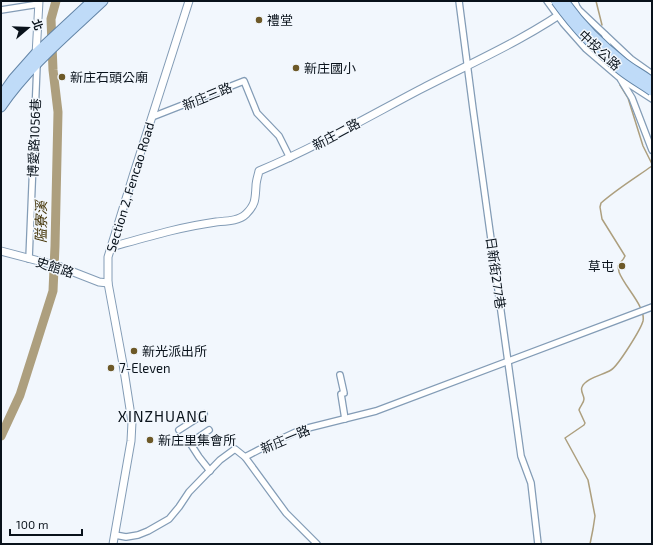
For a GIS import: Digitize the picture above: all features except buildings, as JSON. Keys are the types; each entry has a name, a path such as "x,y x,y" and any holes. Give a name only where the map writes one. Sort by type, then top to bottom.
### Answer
{"main road":[{"path":"1,96 13,79 36,53 92,1"},
{"path":"1,108 10,93 36,64 103,1"},
{"name":"中投公路","path":"556,1 568,18 592,43 621,70 652,91"},
{"name":"中投公路","path":"564,1 573,14 596,38 624,63 652,82"}],"street":[{"name":"Section 2, Fencao Road","path":"113,544 131,441 132,422 108,283 108,258 189,1"},
{"name":"日新街277巷","path":"459,1 521,456 531,483 538,544"},
{"path":"547,1 586,49 621,79 652,100"},
{"path":"1,10 39,2 36,64"},
{"name":"新庄二路","path":"111,247 170,230 228,221 245,216 254,204 256,198 256,185 259,171 290,158 526,35 558,16 575,2"},
{"path":"575,2 579,10 598,29 631,59 652,74"},
{"path":"605,35 615,69 632,98 652,150"},
{"name":"博愛路1056巷","path":"31,259 36,64"},
{"name":"新庄三路","path":"152,117 244,81 257,113 279,136 290,158"},
{"name":"史館路","path":"1,251 58,266 98,282 108,283"},
{"name":"新庄一路","path":"115,535 126,537 138,536 169,519 180,507 189,492 220,460 235,449 245,457 300,430 376,411 652,307"},
{"path":"340,375 344,393 341,394 345,419"},
{"path":"179,430 204,414"},
{"path":"209,430 190,443 210,471"},
{"path":"245,457 286,513 317,544"}],"waterway":[{"name":"隘寮溪","path":"1,436 20,395 53,291 58,112 53,70 51,19 56,1"},
{"path":"596,1 602,25"},
{"path":"620,85 628,98 643,146 652,164"},
{"path":"590,544 595,516 588,480 565,438 585,423 579,410 584,400 581,390 582,387 587,381 608,372 619,362 643,321 641,309 619,272 618,266 625,256 602,219 600,207 601,203 607,198 652,166"}],"place":[{"name":"禮堂","path":"259,20"},
{"name":"新庄國小","path":"296,68"},
{"name":"新庄石頭公廟","path":"62,77"},
{"name":"草屯","path":"622,266"},
{"name":"新光派出所","path":"134,351"},
{"name":"7-Eleven","path":"111,368"},
{"name":"新庄里集會所","path":"150,440"}],"district":[{"name":"XINZHUANG","path":"163,417"}]}
